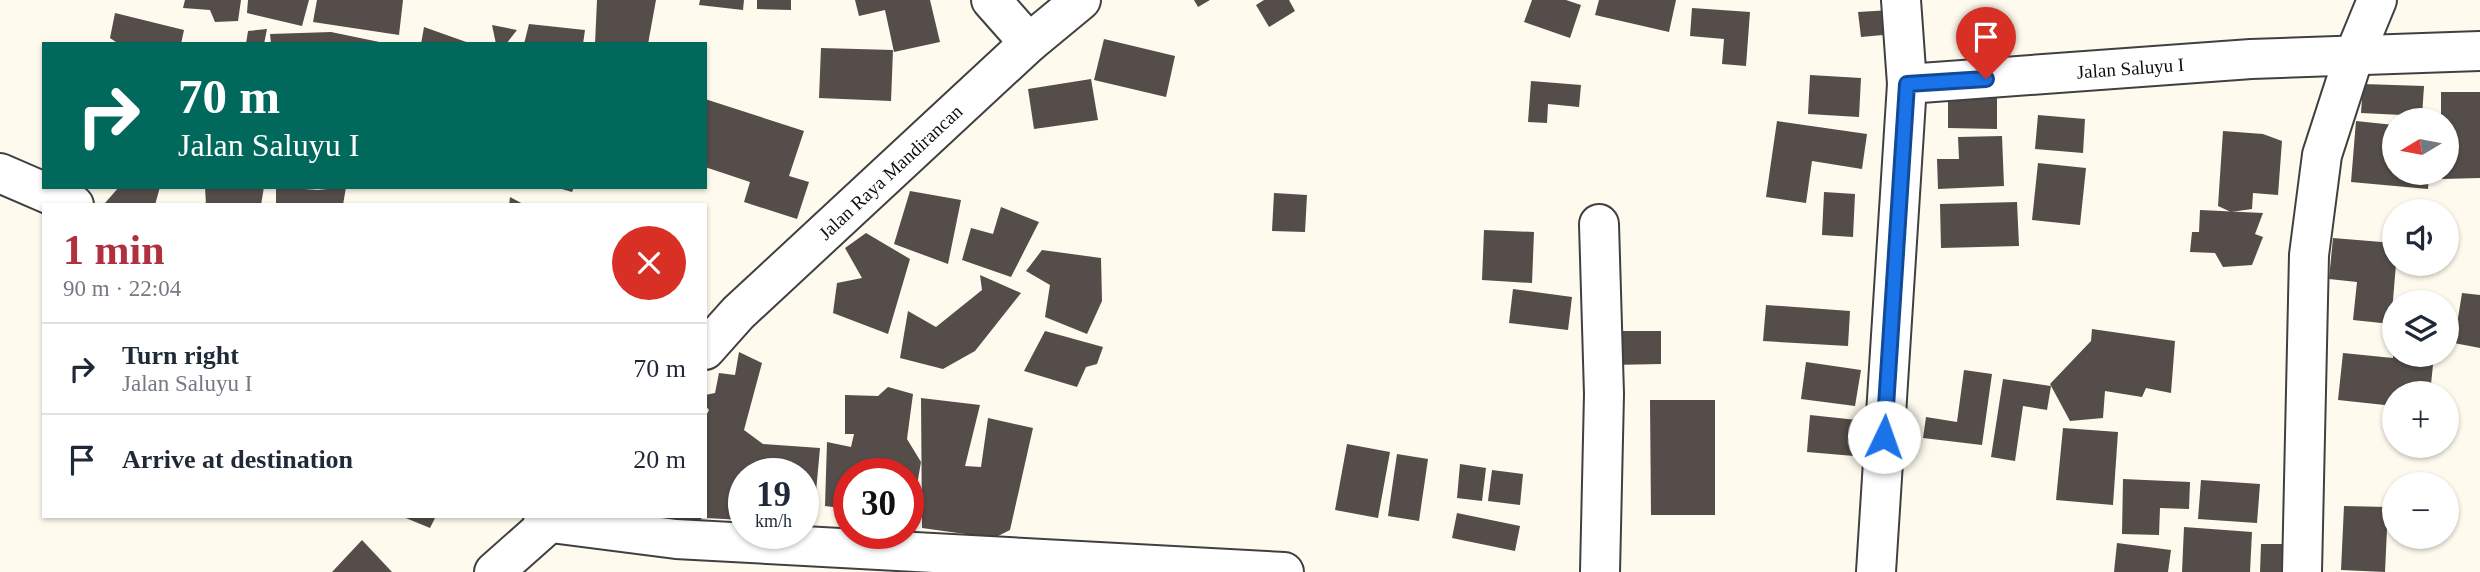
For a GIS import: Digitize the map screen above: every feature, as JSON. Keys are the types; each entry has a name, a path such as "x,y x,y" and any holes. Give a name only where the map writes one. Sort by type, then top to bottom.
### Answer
{"street":[{"path":"991,0 1029,43"},
{"name":"Jalan Raya Mandirancan","path":"707,347 738,313 1029,43 1081,0"},
{"path":"1876,572 1907,84 1901,0"},
{"path":"2302,572 2309,255 2322,155 2354,56 2377,0"},
{"name":"Jalan Saluyu I","path":"1907,84 2251,59 2480,51"},
{"path":"0,173 69,203"},
{"path":"1599,224 1604,394 1600,572"},
{"path":"494,572 550,518 676,539 1284,572"}],"building":[{"path":"185,0 241,0 238,21 215,22 210,10 183,8"},
{"path":"248,0 309,0 302,26 247,13"},
{"path":"317,0 403,0 399,35 313,22"},
{"path":"597,0 656,0 648,42 595,42"},
{"path":"700,0 744,0 743,10 699,5"},
{"path":"757,0 791,0 791,10 757,9"},
{"path":"855,0 930,0 940,42 894,52 885,10 859,16"},
{"path":"1194,0 1210,0 1198,7"},
{"path":"1264,0 1289,0 1295,11 1269,27 1256,5"},
{"path":"1532,0 1566,0 1581,5 1570,38 1524,22"},
{"path":"1599,0 1676,0 1669,32 1595,15"},
{"path":"1692,8 1750,12 1746,66 1722,64 1724,39 1690,36"},
{"path":"1891,10 1894,34 1861,37 1858,12"},
{"path":"115,13 184,30 181,42 116,42 110,38"},
{"path":"529,24 585,30 583,42 524,42"},
{"path":"492,25 517,30 508,42 496,42"},
{"path":"424,27 466,42 421,42"},
{"path":"267,29 264,42 246,42 248,31"},
{"path":"331,32 379,42 271,42 270,34"},
{"path":"1104,39 1175,56 1166,97 1094,80"},
{"path":"821,48 893,50 891,101 819,98"},
{"path":"1810,75 1861,78 1859,117 1808,114"},
{"path":"1091,79 1098,120 1034,129 1028,89"},
{"path":"1531,81 1581,85 1579,107 1548,104 1547,123 1528,122"},
{"path":"2363,84 2424,86 2423,108 2382,108 2382,114 2361,113"},
{"path":"1948,87 1997,87 1997,129 1948,128"},
{"path":"2441,92 2480,92 2480,178 2459,179 2459,108 2441,108"},
{"path":"707,100 804,131 789,176 809,182 797,219 744,202 750,182 707,168"},
{"path":"2038,115 2085,119 2083,153 2035,149"},
{"path":"1777,121 1867,134 1862,169 1812,161 1806,203 1766,197"},
{"path":"2356,121 2382,124 2382,185 2351,182"},
{"path":"2223,131 2263,134 2282,141 2278,195 2253,193 2252,209 2231,212 2218,206"},
{"path":"2002,136 2004,186 1938,189 1937,159 1959,159 1958,137"},
{"path":"2038,163 2086,168 2080,225 2032,220"},
{"path":"2395,186 2428,186 2428,189"},
{"path":"117,189 159,189 156,203 105,203"},
{"path":"205,189 264,189 261,203 206,203"},
{"path":"276,189 346,189 343,203 276,203"},
{"path":"910,191 961,200 948,264 894,244"},
{"path":"1824,192 1855,194 1853,237 1822,235"},
{"path":"1274,193 1307,195 1305,232 1272,231"},
{"path":"510,197 521,203 509,203"},
{"path":"2017,202 2019,246 1941,248 1940,204"},
{"path":"1001,207 1039,222 1011,277 962,260 971,228 993,234"},
{"path":"2200,210 2263,213 2255,234 2263,237 2252,265 2223,267 2215,253 2190,252 2192,232 2199,232"},
{"path":"1484,230 1534,232 1532,283 1482,280"},
{"path":"866,233 910,259 888,334 833,313 837,283 862,278 845,248"},
{"path":"2333,238 2382,242 2382,276 2395,276 2394,290 2382,290 2382,323 2353,320 2357,282 2329,279"},
{"path":"1042,250 1101,258 1102,301 1087,334 1045,317 1050,285 1026,271"},
{"path":"980,275 1021,293 975,351 943,369 900,358 908,311 936,327 982,290"},
{"path":"1513,289 1572,297 1568,330 1509,323"},
{"path":"2462,293 2480,295 2480,348 2459,344"},
{"path":"1766,305 1850,311 1848,346 1763,341"},
{"path":"2092,329 2175,341 2171,393 2146,388 2142,397 2105,391 2103,418 2070,421 2050,384 2091,341"},
{"path":"1045,331 1103,347 1097,364 1086,367 1077,387 1024,371"},
{"path":"1611,331 1661,331 1661,364 1611,365"},
{"path":"739,352 762,363 744,430 763,444 820,448 819,459 728,458 728,519 705,518 709,410 707,395 715,393 719,373 735,375"},
{"path":"2343,353 2382,357 2382,367 2433,367 2431,381 2382,381 2382,405 2338,400"},
{"path":"1806,362 1861,370 1855,406 1801,399"},
{"path":"1964,370 1992,374 1982,445 1923,438 1926,417 1957,422"},
{"path":"2003,379 2051,386 2047,410 2023,406 2015,461 1991,457"},
{"path":"888,387 913,394 907,439 919,458 833,458 833,507 825,506 827,442 851,447 854,434 845,434 845,395 878,396"},
{"path":"921,398 980,405 965,466 981,467 988,418 1033,428 1010,530 994,538 924,528 924,458 921,458"},
{"path":"1650,400 1715,400 1715,515 1651,515"},
{"path":"1810,415 1857,420 1854,456 1807,452"},
{"path":"2063,428 2118,432 2113,505 2056,500"},
{"path":"1347,444 1390,452 1378,518 1335,510"},
{"path":"1397,454 1428,459 1419,521 1388,516"},
{"path":"1460,464 1486,468 1482,501 1457,498"},
{"path":"1492,470 1523,474 1520,505 1488,501"},
{"path":"2123,479 2190,482 2189,509 2160,508 2159,535 2122,534"},
{"path":"2201,480 2260,484 2257,523 2198,519"},
{"path":"2344,506 2382,507 2382,549 2386,549 2385,572 2341,570"},
{"path":"1457,513 1520,526 1515,551 1452,538"},
{"path":"406,518 435,518 430,528"},
{"path":"653,518 702,518 687,532"},
{"path":"2184,527 2252,532 2250,572 2182,572"},
{"path":"362,540 392,572 332,572"},
{"path":"2117,543 2171,550 2168,572 2114,572"},
{"path":"2261,544 2294,544 2294,572 2260,572"}],"route":[{"path":"1884,437 1907,84 1986,79"}]}
